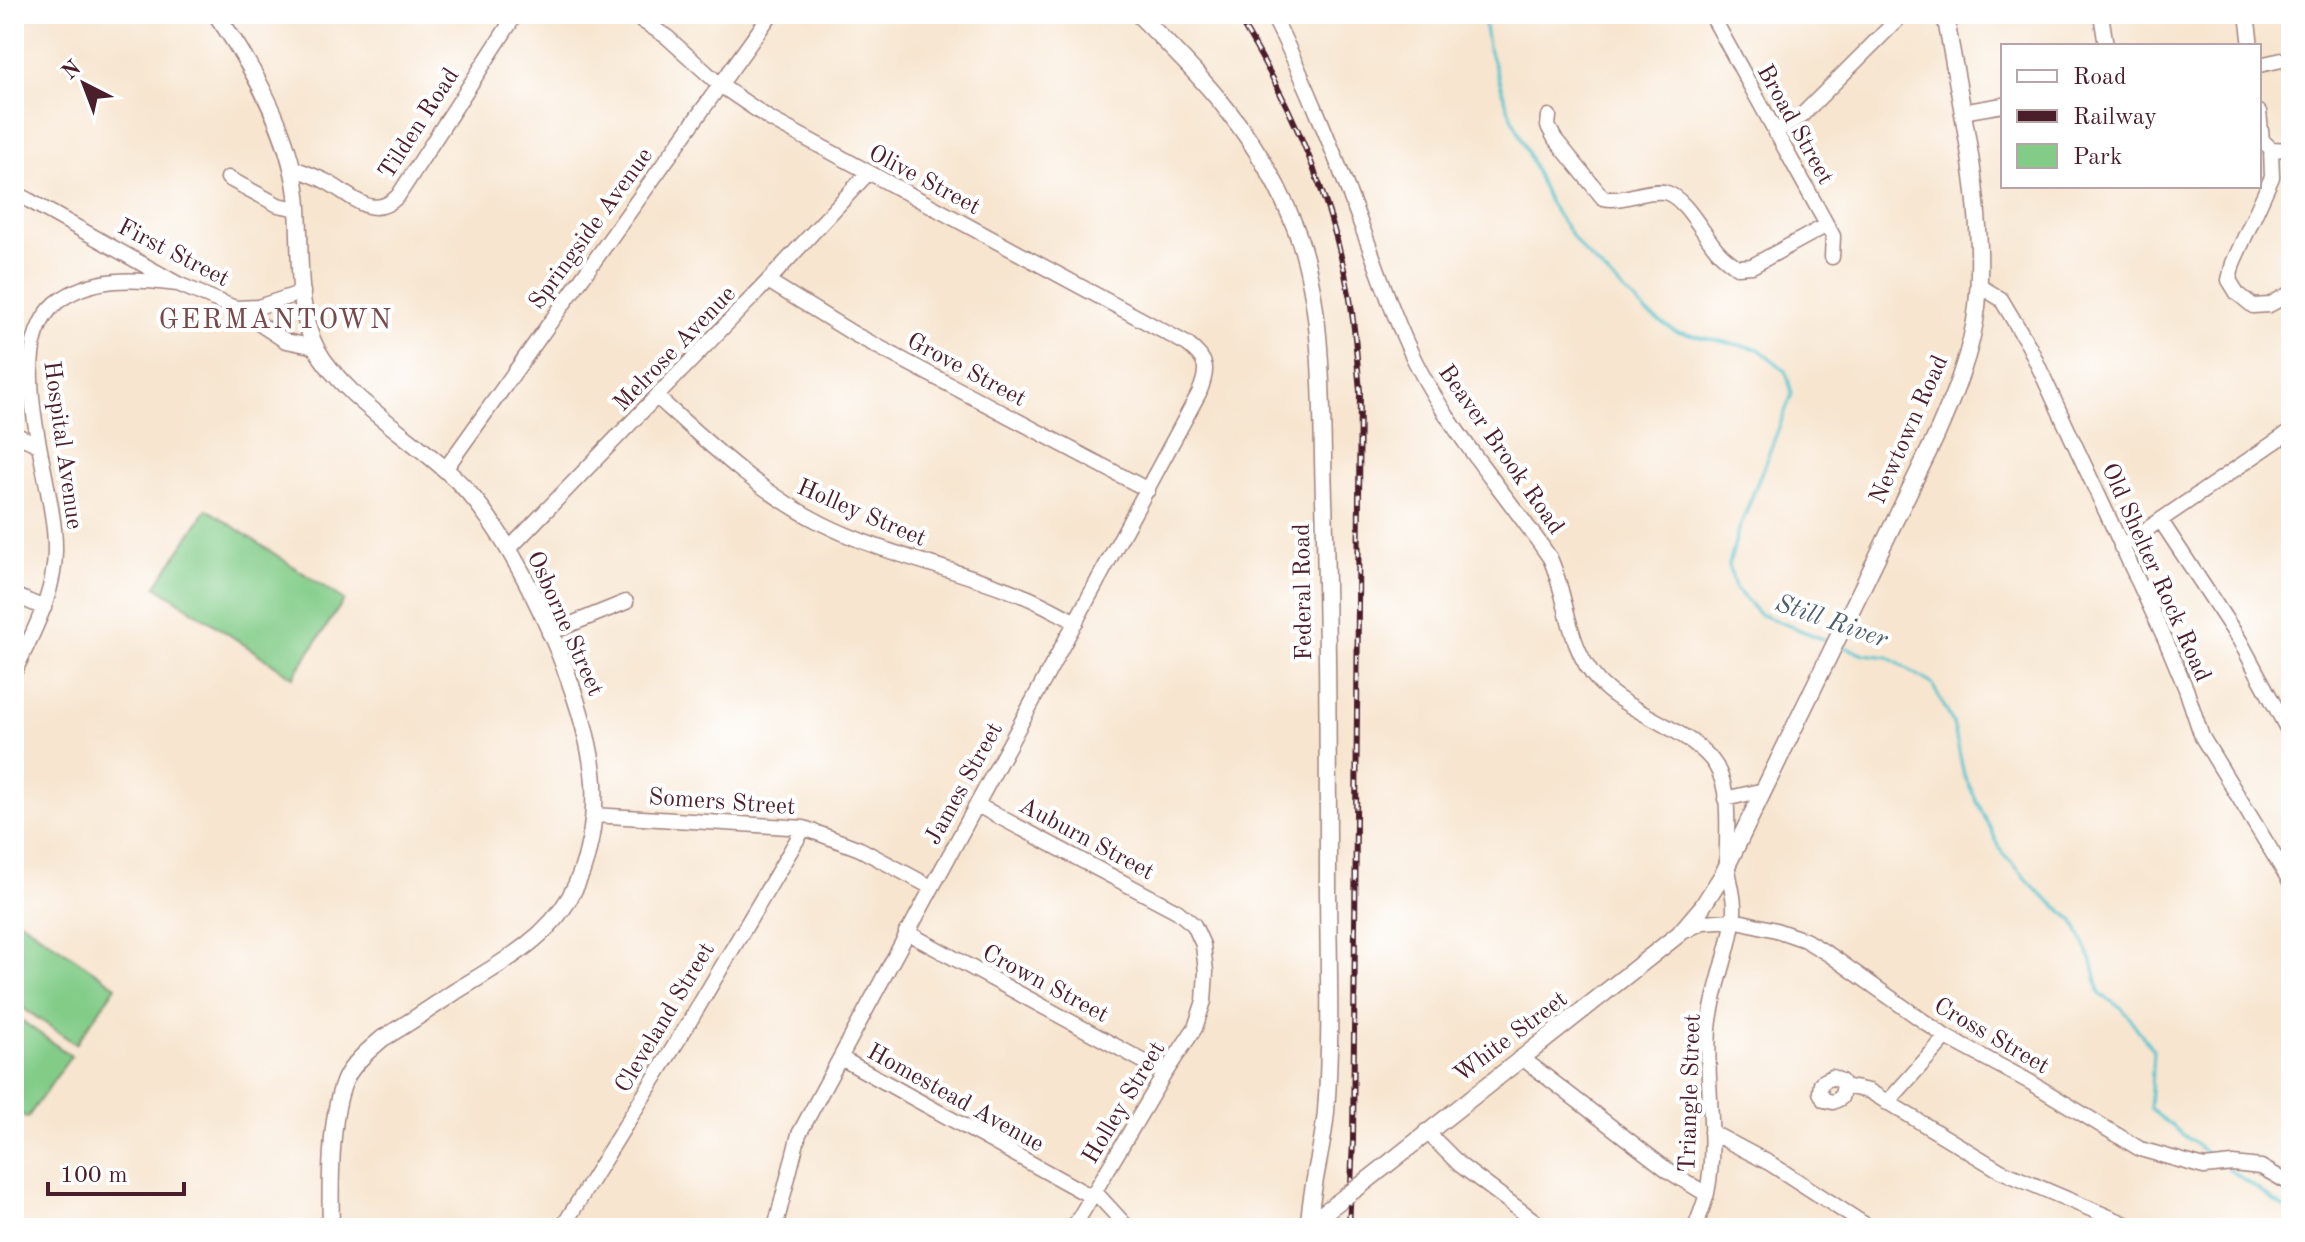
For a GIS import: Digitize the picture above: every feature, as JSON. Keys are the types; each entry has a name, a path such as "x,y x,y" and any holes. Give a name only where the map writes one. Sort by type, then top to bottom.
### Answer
{"main road":[{"name":"Osborne Street","path":"216,14 260,88 280,132 291,167 298,209 306,317 316,347 336,376 446,468 472,496 508,550 549,633 579,710 594,782 593,815 583,867 570,896 538,937 383,1038 365,1053 349,1073 340,1093 335,1123 331,1228"},
{"name":"Federal Road","path":"1138,14 1217,95 1255,145 1296,230 1309,275 1316,323 1325,543 1329,1015 1326,1113 1306,1226"},
{"name":"Newtown Road","path":"1728,865 1955,393 1968,351 1977,309 1979,239 1945,14"},
{"name":"White Street","path":"1306,1226 1679,934 1702,907 1728,865"}],"street":[{"name":"Tilden Road","path":"291,167 325,180 373,208 387,206 398,196 516,14"},
{"name":"Olive Street","path":"632,14 667,37 720,85 770,119 1187,344 1199,353 1206,365"},
{"name":"Springside Avenue","path":"446,468 771,14"},
{"name":"Beaver Brook Road","path":"1272,14 1296,60 1416,364 1440,404 1550,558 1560,582 1570,628 1584,662 1597,680 1615,696 1705,753 1716,767 1724,785 1728,865"},
{"name":"Broad Street","path":"1711,14 1833,236 1832,257"},
{"path":"1775,133 1802,115 1903,14"},
{"path":"2101,14 2106,44"},
{"path":"2247,14 2251,44"},
{"path":"2261,65 2291,58"},
{"path":"1962,112 2001,105"},
{"path":"1549,116 1548,126 1555,139 1603,198 1612,200 1651,192 1667,193 1684,206 1719,253 1737,267 1752,266 1827,225"},
{"path":"2261,131 2262,140 2271,149 2291,150"},
{"path":"2271,149 2272,177 2233,263 2229,280 2237,293 2253,306 2269,305 2291,293"},
{"name":"Melrose Avenue","path":"508,550 868,173"},
{"path":"228,178 278,205 298,209"},
{"name":"First Street","path":"14,192 178,284 235,308 286,341 316,347"},
{"name":"Hospital Avenue","path":"14,673 44,608 54,578 56,544 26,370 35,331 45,314 76,291 110,281 134,279 178,284"},
{"name":"Grove Street","path":"768,281 854,334 1148,490"},
{"name":"Old Shelter Rock Road","path":"1978,285 2001,299 2029,346 2176,665 2202,737 2291,883"},
{"path":"235,308 258,307 303,292"},
{"name":"James Street","path":"775,1228 799,1134 1148,490 1199,393 1205,379 1206,365"},
{"name":"Holley Street","path":"657,397 735,468 822,524 878,547 1021,595 1076,622"},
{"path":"2121,547 2291,431"},
{"path":"14,434 39,445"},
{"path":"2161,521 2240,641 2291,736"},
{"path":"14,595 44,608"},
{"path":"549,633 626,602"},
{"path":"1725,799 1764,790"},
{"name":"Auburn Street","path":"977,805 1177,911"},
{"name":"Somers Street","path":"593,815 804,828 860,849 931,887"},
{"name":"Cleveland Street","path":"562,1228 804,828"},
{"name":"Triangle Street","path":"1695,1228 1706,1194 1711,1132 1710,1026 1734,920 1728,865"},
{"name":"Holley Street","path":"1073,1228 1195,1028 1204,1001 1206,972 1203,945 1194,925 1177,911"},
{"name":"Cross Street","path":"1679,934 1703,922 1734,920 1805,940 1946,1037 2030,1082 2140,1149 2204,1167 2233,1164 2261,1167 2291,1184"},
{"name":"Crown Street","path":"906,932 1165,1073"},
{"path":"1887,1103 1946,1037"},
{"name":"Homestead Avenue","path":"841,1058 1094,1195 1128,1228"},
{"path":"1522,1058 1670,1172 1706,1194"},
{"path":"1844,1086 1869,1091 2001,1171 2135,1228"},
{"path":"1426,1131 1460,1165 1544,1228"},
{"path":"1711,1132 1771,1164 1870,1228"}],"green space":[{"path":"207,509 344,600 293,677 156,586"},
{"path":"14,917 116,986 76,1044 14,1002"},
{"path":"14,1015 71,1056 27,1118 14,1109"}],"waterway":[{"name":"Still River","path":"1483,14 1488,46 1508,108 1549,202 1582,250 1647,313 1676,332 1759,349 1786,371 1792,394 1737,535 1729,565 1735,588 1759,614 1828,641"},
{"name":"Still River","path":"1839,645 1864,654 1888,657 1932,684 1953,723 1964,775 2002,852 2037,890 2074,921 2092,961 2100,994 2122,1008 2153,1050 2150,1109 2216,1160"},
{"name":"Still River","path":"2229,1169 2291,1213"}],"railway":[{"path":"1236,14 1291,116 1320,187 1342,261 1357,356 1360,391 1353,1141 1349,1228"}],"district":[{"name":"GERMANTOWN","path":"276,318"}]}
